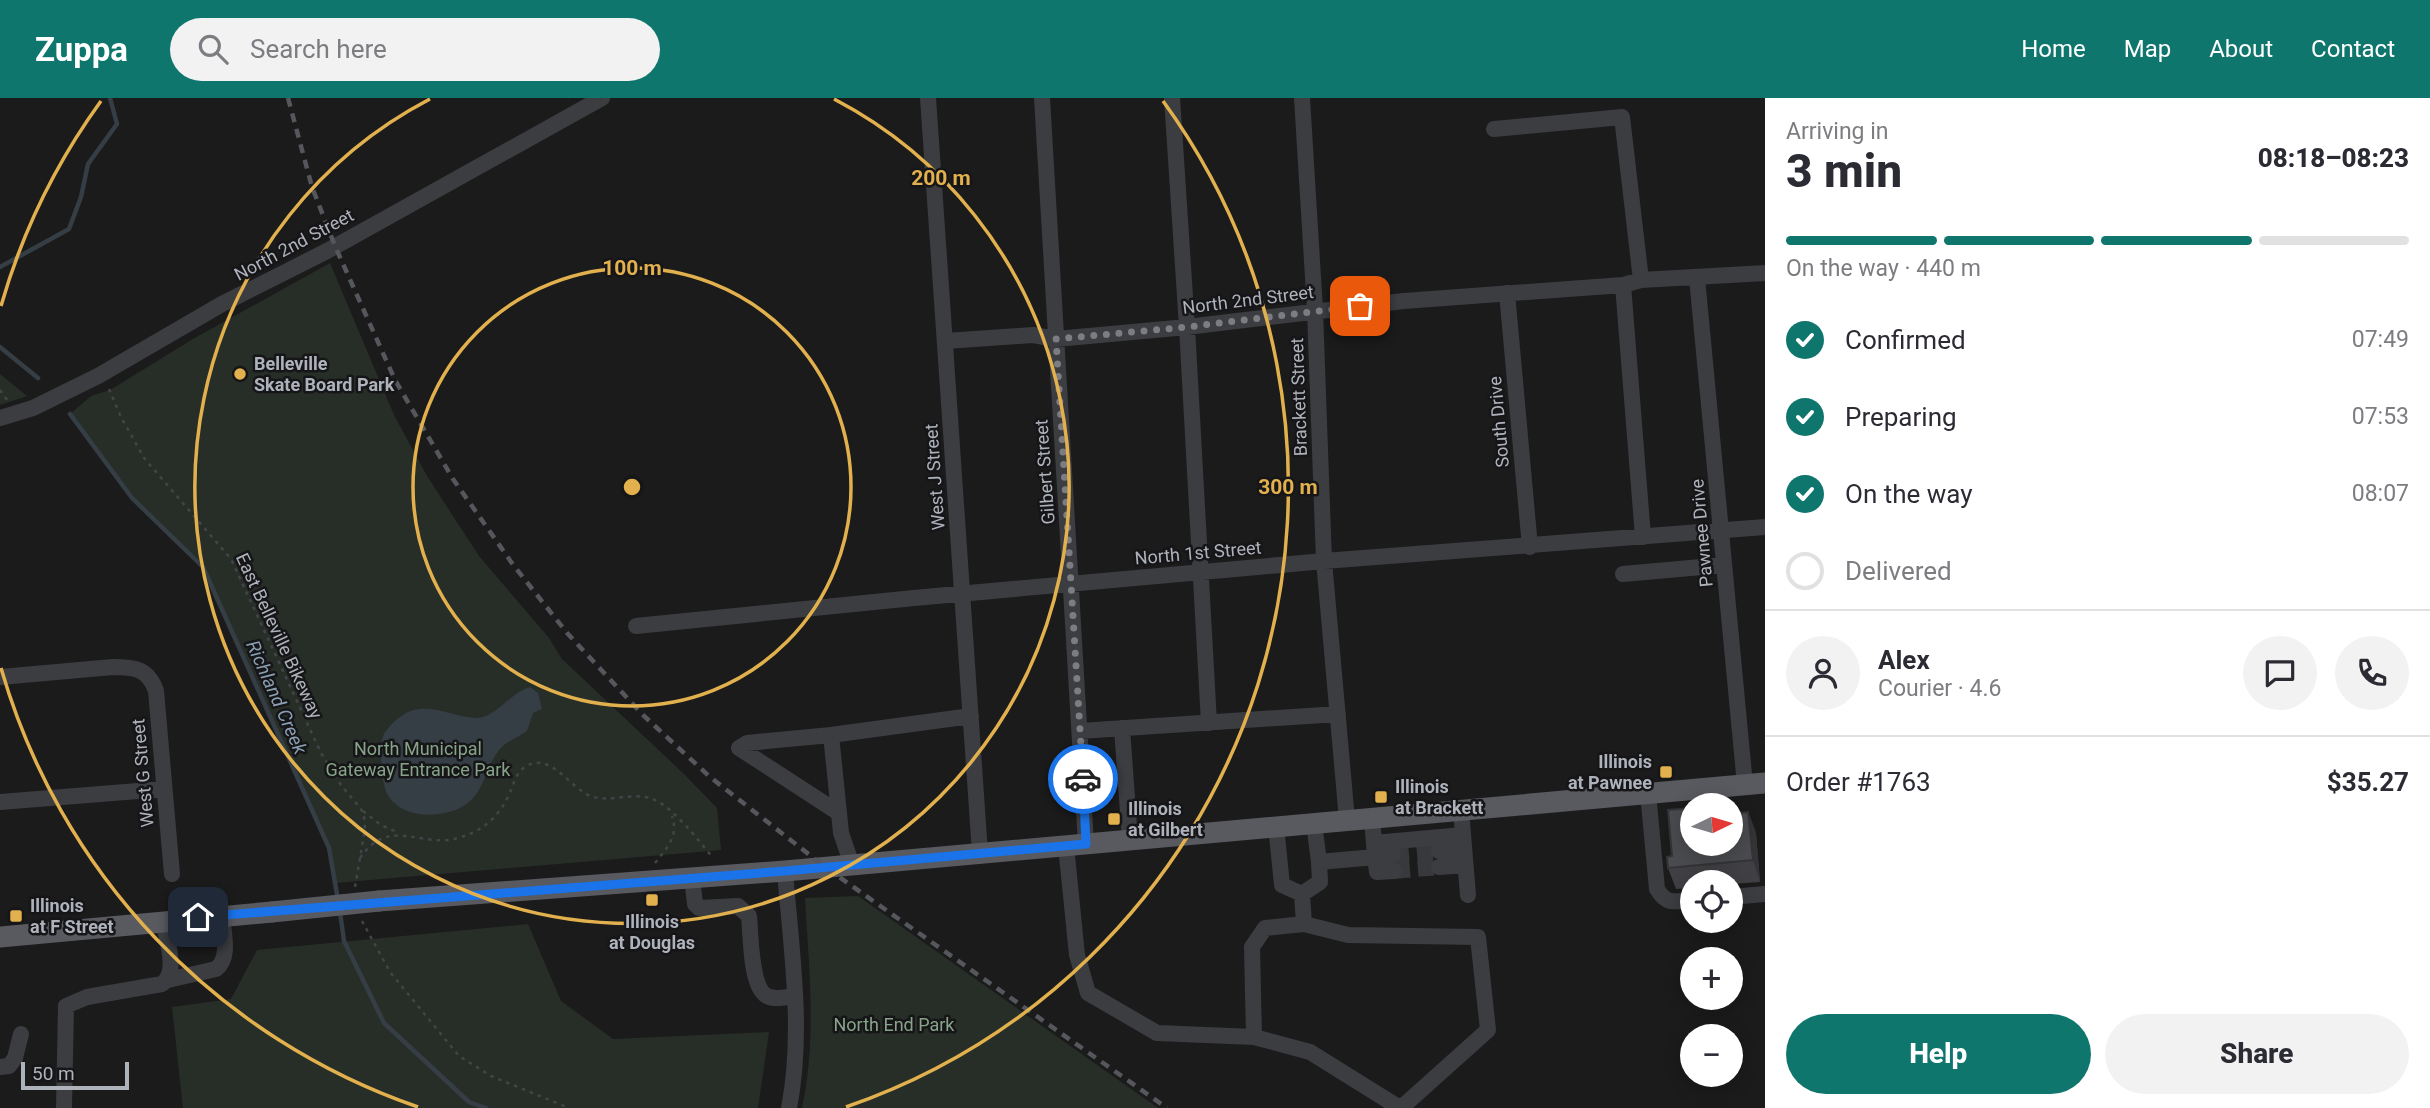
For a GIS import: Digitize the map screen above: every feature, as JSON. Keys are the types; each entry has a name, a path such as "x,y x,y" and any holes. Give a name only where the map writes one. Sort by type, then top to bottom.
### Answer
{"main road":[{"path":"0,936 379,901 785,871 1755,784"}],"street":[{"name":"North 2nd Street","path":"0,418 33,408 98,376 222,304 327,251 602,98"},
{"name":"West J Street","path":"928,98 980,853"},
{"name":"Gilbert Street","path":"1042,98 1080,731 1076,845 1077,955 1088,993 1157,1033 1254,1037 1310,1052 1401,1108"},
{"path":"1172,98 1209,723"},
{"name":"Brackett Street","path":"1302,98 1315,310 1324,561 1347,820"},
{"path":"1494,129 1622,117 1641,280"},
{"name":"North 2nd Street","path":"945,341 1033,335 1056,339 1187,327 1315,310 1623,285 1641,280 1765,272"},
{"name":"Pawnee Drive","path":"1697,278 1724,565 1755,784"},
{"path":"1623,285 1643,537"},
{"name":"South Drive","path":"1507,293 1530,547"},
{"name":"North 1st Street","path":"636,626 962,593 1324,561 1765,527"},
{"path":"1623,574 1724,565"},
{"name":"West G Street","path":"0,677 130,667 145,673 152,680 156,691 172,874"},
{"path":"1080,731 1338,714"},
{"path":"839,813 739,748 747,743 831,735 971,716"},
{"path":"1122,728 1130,840"},
{"path":"831,735 841,833 852,864"},
{"path":"0,802 163,789"},
{"path":"1648,793 1657,889 1663,899 1670,902 1680,901"},
{"path":"1461,810 1468,895"},
{"path":"1372,817 1374,850"},
{"path":"1302,894 1320,882 1314,822"},
{"path":"1276,826 1282,885 1302,894"},
{"path":"1319,862 1374,850 1464,850"},
{"path":"1374,850 1394,863"},
{"path":"1438,859 1464,850"},
{"path":"785,871 795,996 794,1075 789,1108"},
{"path":"692,878 695,904 699,908 738,906 749,916 756,985 765,995 773,998 795,996"},
{"path":"1302,894 1304,924"},
{"path":"1743,896 1765,894"},
{"path":"64,1108 66,1006 87,997 162,984 168,980 216,969 225,956 222,915"},
{"path":"163,920 171,970 168,980"},
{"path":"1254,1037 1252,947 1265,928 1304,924 1348,935 1478,937 1488,1030 1401,1108"},
{"path":"0,1067 9,1066 15,1058 21,1034"}],"path":[{"name":"East Belleville Bikeway","path":"98,376 110,390 121,417 144,458 231,559 321,752 341,785 361,809 381,825 402,834"},
{"path":"0,390 9,402"},
{"name":"East Belleville Bikeway","path":"358,861 374,842 389,836 402,834 452,840 473,833 493,820 508,798 521,771 534,763 543,763 556,769 589,795 601,798 642,796 657,801 708,852"},
{"path":"355,893 365,829 361,809"},
{"path":"640,882 673,839 675,828 671,813"},
{"path":"361,915 373,944 390,972 459,1056 491,1076 569,1108"}],"green space":[{"name":"North Municipal Gateway Entrance Park","path":"330,263 394,415 427,476 479,556 549,638 562,659 717,808 721,850 335,883 329,847 203,567 132,498 70,414 91,396 110,390 193,339"},
{"path":"0,374 27,396 0,405"},
{"name":"North End Park","path":"858,896 1158,1108 802,1108 811,1030 805,898"},
{"path":"528,924 561,1001 613,1039 769,1032 758,1108 183,1108 172,1007 231,999 257,950"}],"shaded area":[{"path":"530,687 538,693 542,709 533,713 527,731 500,749 479,789 467,803 450,812 431,815 403,809 389,797 382,775 381,748 384,734 398,718 421,709 483,717"}],"building":[{"path":"1680,809 1680,856 1743,856 1743,813 1748,812 1753,860 1668,868 1667,857 1672,856 1668,810"}],"waterway":[{"path":"0,267 69,229 81,197 88,164 117,124 110,98"},
{"name":"Richland Creek","path":"0,347 38,378"},
{"name":"Richland Creek","path":"70,414 132,498 203,567 329,848 338,900"},
{"name":"Richland Creek","path":"340,912 344,941 384,1023 469,1102 486,1108"}],"tunnel":[{"path":"1393,855 1439,851"},
{"path":"1394,871 1439,867"}],"railway":[{"path":"288,98 312,187 335,246 395,380 453,479 514,566 568,634 643,715 710,777 825,867 1167,1108"}],"way so far":[{"path":"1083,779 1056,339 1187,327 1360,306"}],"place":[{"name":"Belleville Skate Board Park","path":"240,374"},
{"name":"Illinois at Pawnee","path":"1666,772"},
{"name":"Illinois at Brackett","path":"1381,797"},
{"name":"Illinois at Gilbert","path":"1114,819"},
{"name":"Illinois at Douglas","path":"652,900"},
{"name":"Illinois at F Street","path":"16,916"}],"route":[{"path":"198,917 785,871 1086,844 1083,779"}]}
